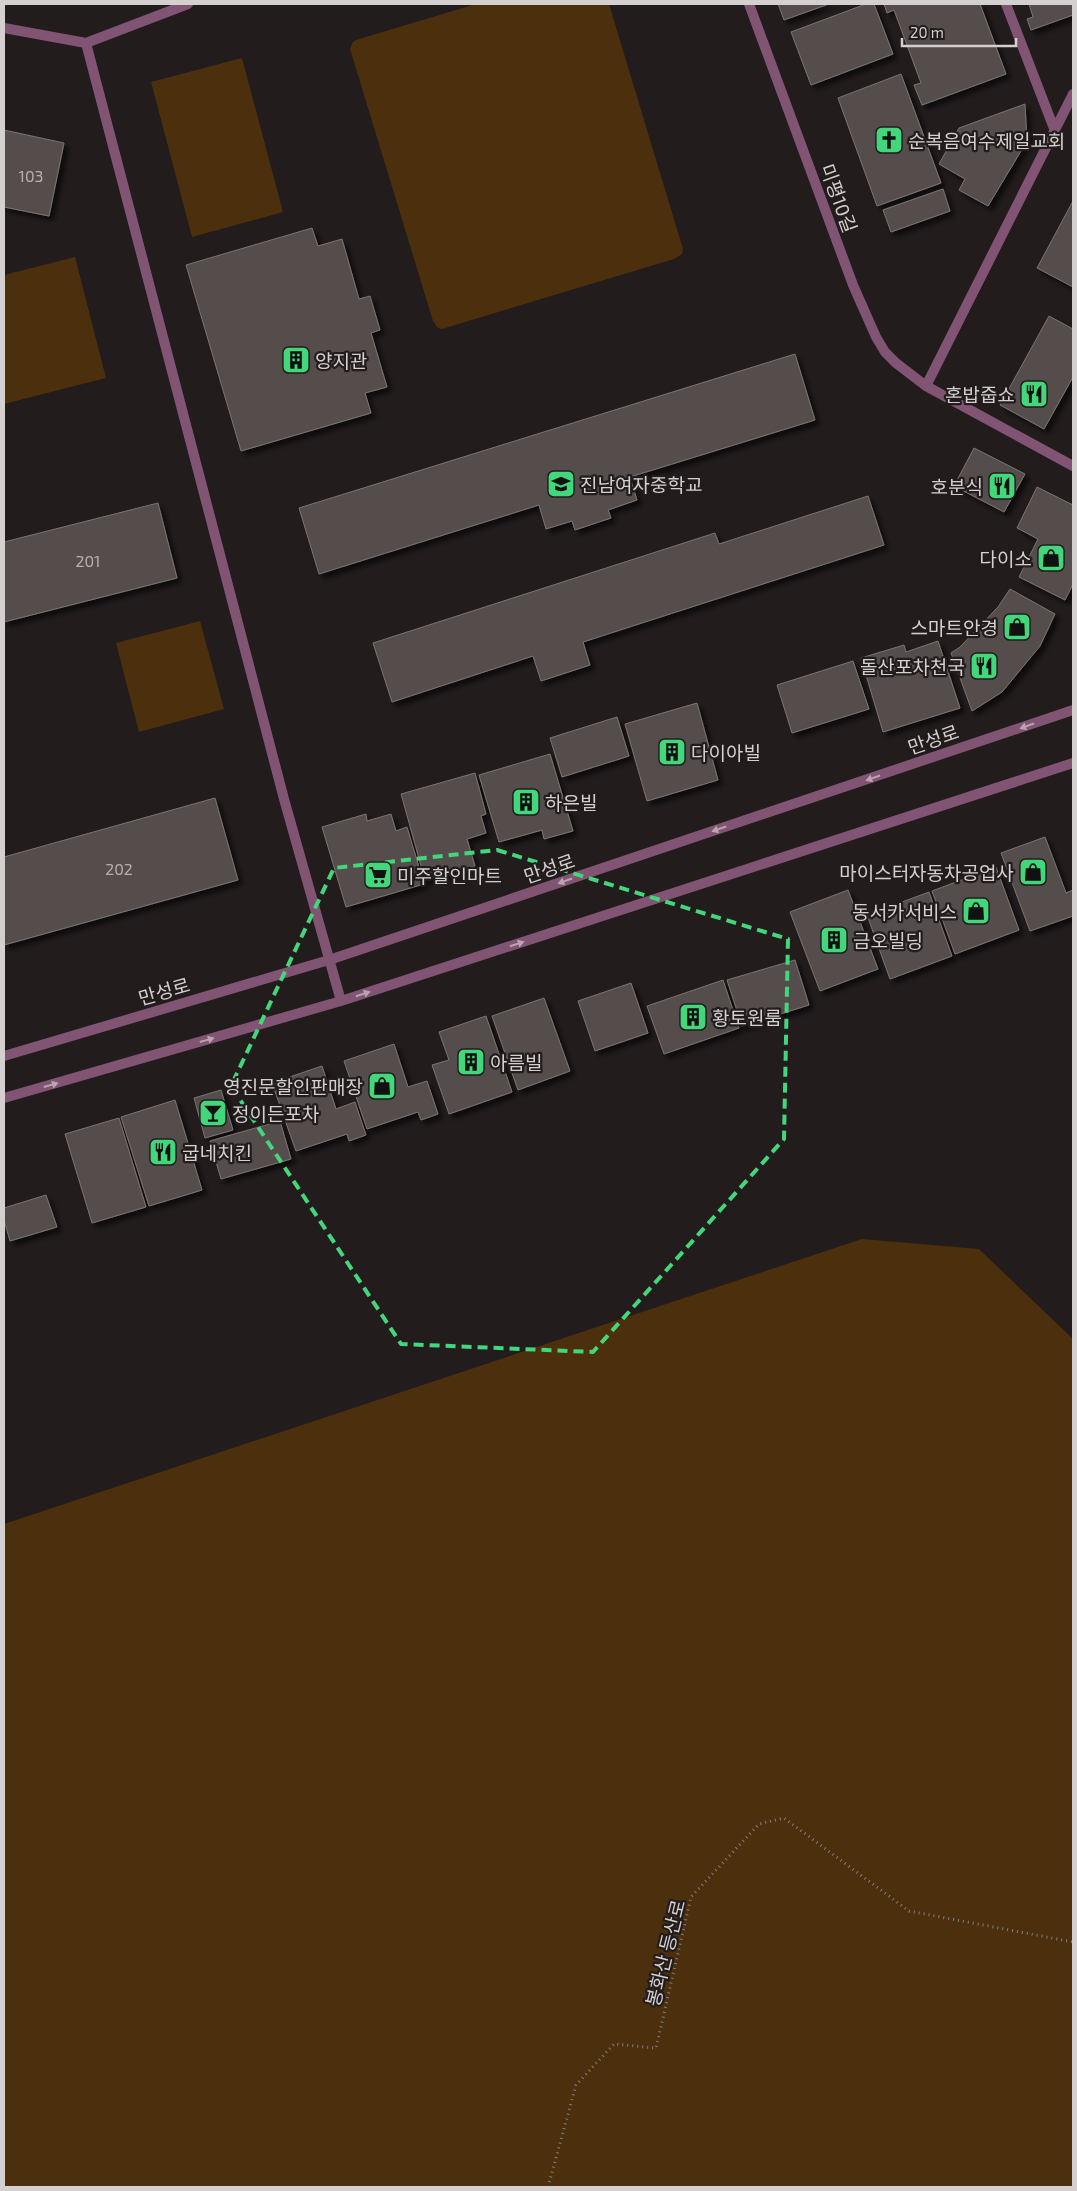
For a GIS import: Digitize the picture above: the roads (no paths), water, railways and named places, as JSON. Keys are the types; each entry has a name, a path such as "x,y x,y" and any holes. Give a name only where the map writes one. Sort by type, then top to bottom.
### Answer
{"street":[{"path":"4,28 86,43 188,4"},
{"name":"미평10길","path":"749,4 853,284 876,337 886,352 896,363 926,386 1073,466"},
{"path":"1006,4 1055,131"},
{"path":"86,43 284,800 341,1001"},
{"path":"926,386 1073,94"},
{"name":"만성로","path":"4,1056 329,960 1073,710"},
{"path":"4,1098 341,1001 1073,764"}],"place":[{"name":"순복음여수제일교회","path":"889,140"},
{"name":"양지관","path":"296,360"},
{"name":"혼밥줍쇼","path":"1034,394"},
{"name":"진남여자중학교","path":"561,484"},
{"name":"호분식","path":"1002,486"},
{"name":"다이소","path":"1051,558"},
{"name":"스마트안경","path":"1017,627"},
{"name":"돌산포차천국","path":"984,666"},
{"name":"다이아빌","path":"672,752"},
{"name":"하은빌","path":"526,802"},
{"name":"마이스터자동차공업사","path":"1033,872"},
{"name":"미주할인마트","path":"378,875"},
{"name":"동서카서비스","path":"976,911"},
{"name":"금오빌딩","path":"834,940"},
{"name":"황토원룸","path":"693,1017"},
{"name":"아름빌","path":"471,1062"},
{"name":"영진문할인판매장","path":"382,1086"},
{"name":"정이든포차","path":"213,1113"},
{"name":"굽네치킨","path":"163,1152"}]}
